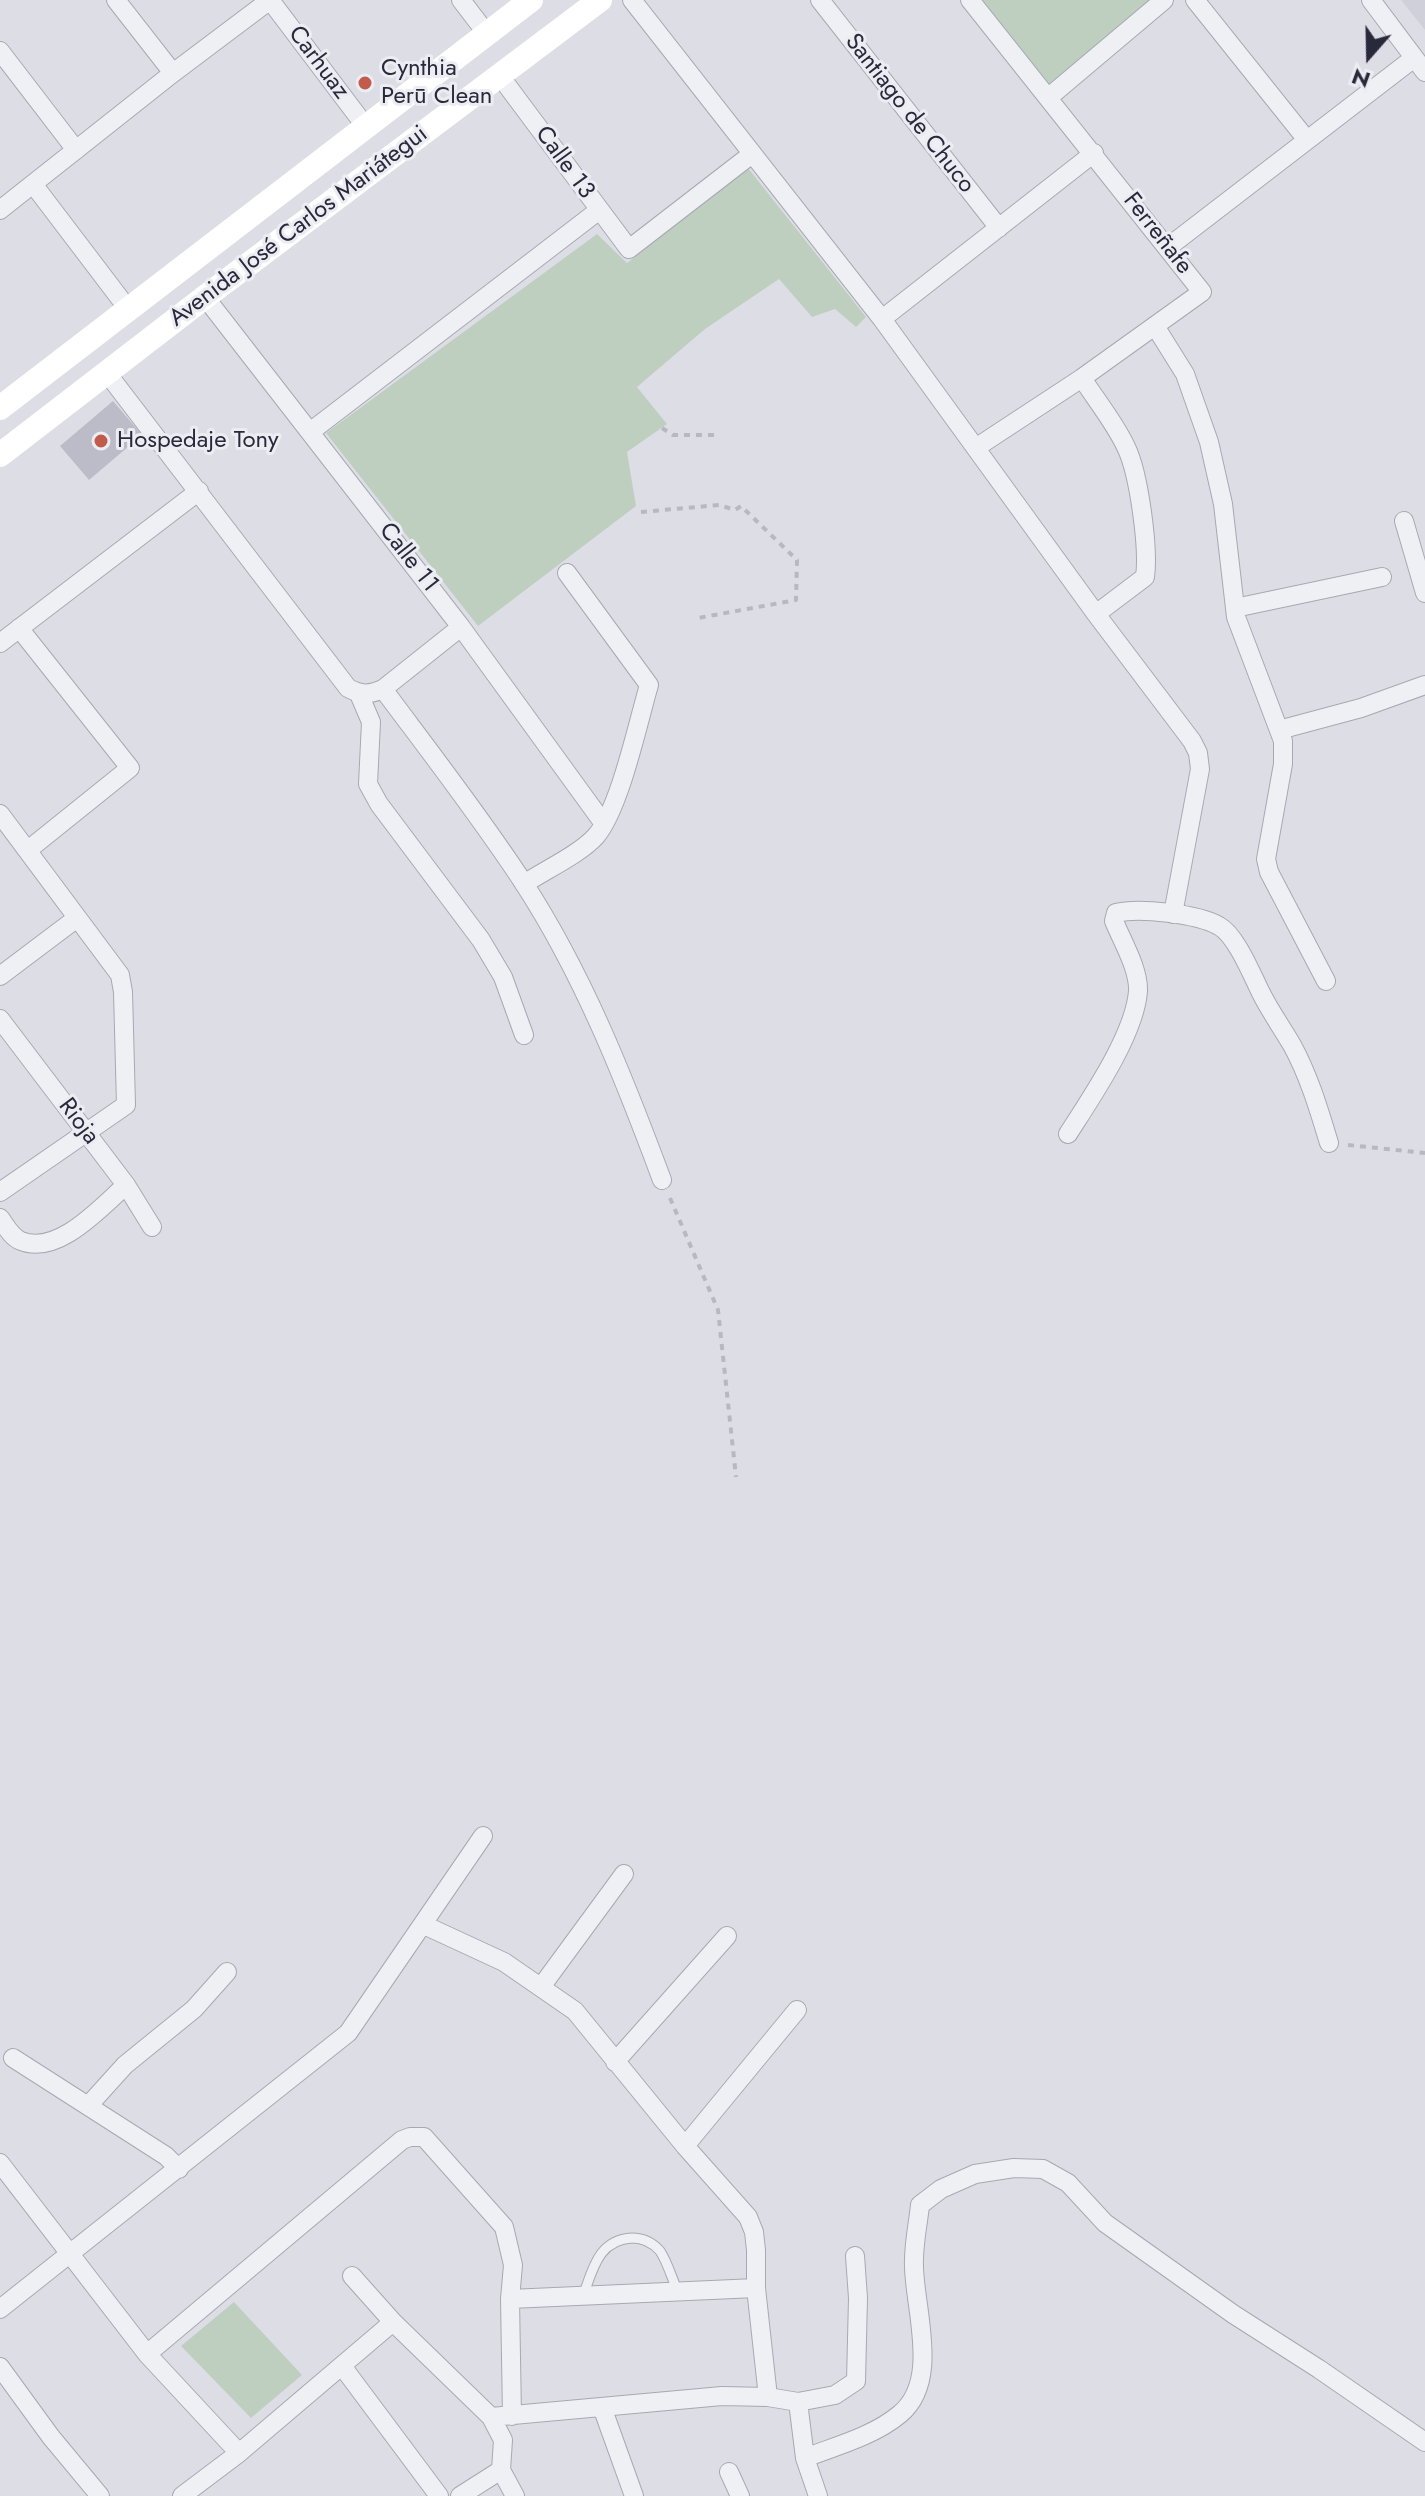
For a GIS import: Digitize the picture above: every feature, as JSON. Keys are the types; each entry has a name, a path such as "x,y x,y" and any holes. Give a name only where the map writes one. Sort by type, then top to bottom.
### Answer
{"main road":[{"name":"Avenida José Carlos Mariátegui","path":"0,408 531,0"},
{"name":"Avenida José Carlos Mariátegui","path":"0,455 600,0"},
{"path":"214,245 235,274"}],"street":[{"path":"116,0 173,73"},
{"path":"0,210 270,0"},
{"name":"Carhuaz","path":"270,0 366,127"},
{"path":"461,0 487,34"},
{"path":"632,0 882,319 1192,741 1198,753 1200,769 1173,914"},
{"name":"Santiago de Chuco","path":"820,0 999,228"},
{"name":"Ferreñafe","path":"970,0 1202,292 1082,378 977,447"},
{"path":"1049,97 1164,0"},
{"path":"1195,0 1307,140"},
{"path":"1167,248 1307,140 1420,65 1371,0"},
{"path":"1,54 76,150"},
{"name":"Calle 13","path":"500,76 629,249 752,154"},
{"path":"882,319 1094,153"},
{"path":"33,184 128,309"},
{"path":"310,432 598,211"},
{"name":"Calle 11","path":"205,297 461,627 604,824"},
{"path":"1155,326 1185,374 1209,442 1223,504 1235,608 1283,741 1283,764 1266,859 1269,872 1326,981"},
{"path":"107,373 348,688 359,694 371,694 383,689 461,627"},
{"path":"1082,378 1127,448 1144,536 1146,576 1096,614"},
{"path":"0,643 199,491"},
{"path":"1404,521 1425,593"},
{"path":"524,884 595,837 604,824 623,777 649,685 567,573"},
{"path":"1235,608 1382,577"},
{"path":"19,628 130,768 28,850"},
{"path":"1279,730 1361,708 1425,685"},
{"path":"383,689 467,801 524,884 577,978 622,1076 662,1180"},
{"path":"359,694 371,722 368,784 379,804 481,940 503,977 524,1035"},
{"path":"0,814 120,975 126,1105 0,1192"},
{"path":"1068,1134 1112,1063 1123,1040 1138,990 1134,971 1114,921 1116,913 1128,910 1173,914 1220,926 1242,954 1293,1048 1317,1100 1329,1143"},
{"path":"0,976 77,918"},
{"name":"Rioja","path":"0,1019 126,1185 152,1227"},
{"path":"0,1218 11,1234 22,1242 54,1241 70,1234 126,1185"},
{"path":"0,2309 348,2033 483,1836"},
{"path":"541,1987 624,1874"},
{"path":"424,1925 504,1962 575,2011 685,2146 748,2217 755,2241 756,2288 768,2397"},
{"path":"615,2062 727,1936"},
{"path":"88,2106 125,2065 194,2009 227,1972"},
{"path":"685,2146 797,2010"},
{"path":"13,2058 166,2156 179,2169"},
{"path":"147,2354 402,2140 424,2137 504,2227 513,2265 510,2299 512,2416"},
{"path":"0,2163 147,2354 239,2453"},
{"path":"805,2458 878,2429 903,2413 917,2391 924,2362 914,2264 920,2205 941,2189 975,2174 1014,2168 1043,2169 1068,2183 1105,2223 1233,2314 1425,2442"},
{"path":"491,2417 722,2396 768,2397 798,2402 835,2395 856,2381 858,2298 855,2256"},
{"path":"352,2276 393,2322 491,2417 503,2440 501,2470 515,2496"},
{"path":"510,2299 756,2288"},
{"path":"182,2496 239,2453 393,2322"},
{"path":"342,2366 439,2496"},
{"path":"0,2367 51,2437 100,2496"},
{"path":"798,2402 805,2458 818,2496"},
{"path":"602,2407 634,2496"},
{"path":"460,2496 501,2470"},
{"path":"729,2472 740,2496"}],"lane":[{"path":"583,2296 597,2258 606,2248 619,2239 639,2238 652,2243 661,2253 678,2292"}],"path":[{"path":"662,428 673,435 716,435"},
{"path":"641,512 719,505 735,510 741,506 797,560 796,600 698,618"},
{"path":"1329,1143 1425,1153"},
{"path":"662,1180 718,1310 736,1477"}],"shaded area":[{"path":"1401,0 1425,0 1425,30"}],"green space":[{"path":"982,0 1161,0 1053,89"},
{"path":"748,168 866,317 856,327 835,309 812,317 779,279 705,329 637,387 667,424 627,452 636,506 478,626 326,433 597,234 627,263"},
{"path":"234,2302 302,2375 251,2418 181,2346"}],"building":[{"name":"Hospedaje Tony","path":"113,401 142,435 89,480 60,446"}],"place":[{"name":"Cynthia Perū Clean","path":"365,83"},
{"name":"Hospedaje Tony","path":"101,441"}]}
